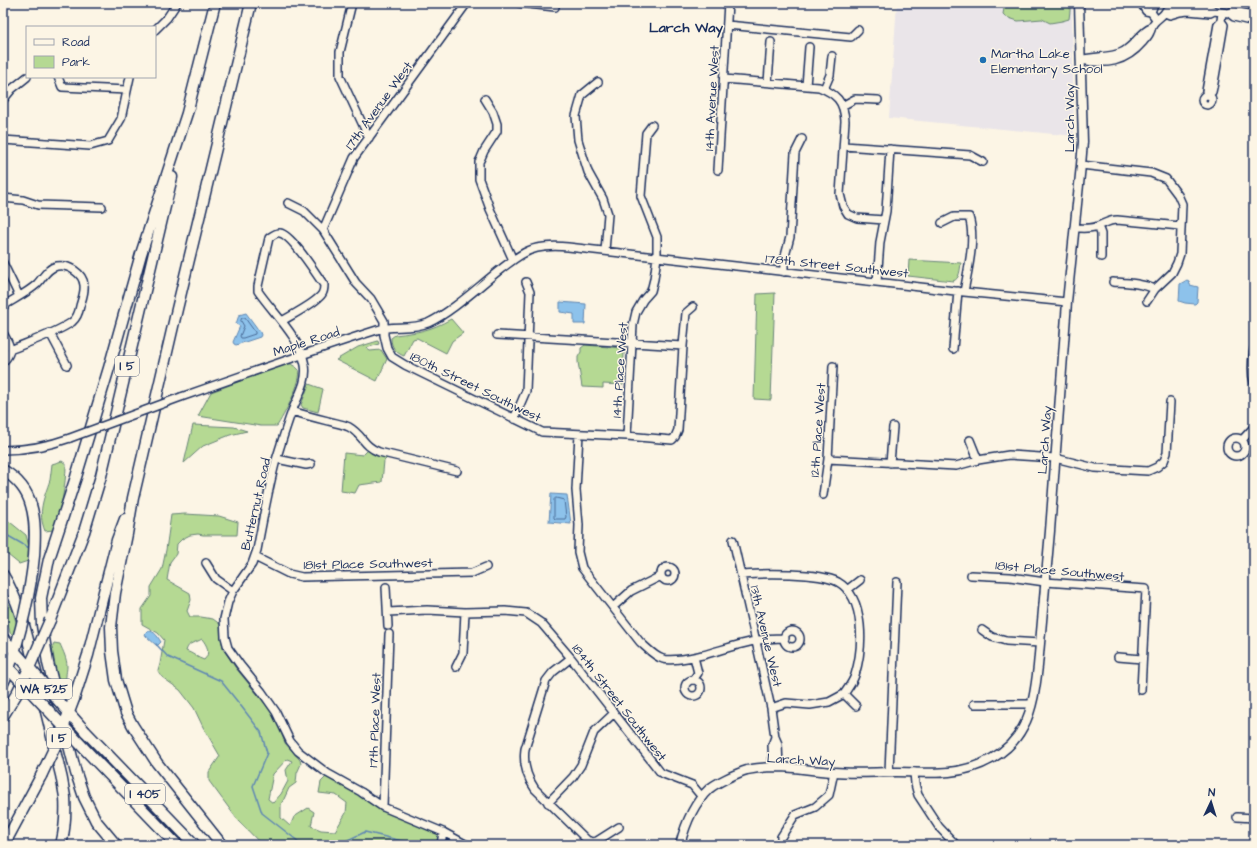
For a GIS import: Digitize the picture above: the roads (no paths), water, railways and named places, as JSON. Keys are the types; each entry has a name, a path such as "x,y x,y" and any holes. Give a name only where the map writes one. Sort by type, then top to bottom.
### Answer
{"highway":[{"name":"I 5","path":"3,716 25,677 50,620 84,532 101,476 215,3"},
{"name":"I 5","path":"4,845 41,776 60,736 74,699 90,648 117,540 132,498 251,3"},
{"path":"116,845 96,821 84,797 76,773 48,663 42,625 42,598 49,559 81,462 141,254 189,107"},
{"path":"3,470 20,484 28,497 33,516 34,536 32,568 26,610 17,644 5,679"},
{"path":"132,498 127,534 112,606 111,638 116,680 126,713 143,743 166,775 222,845"},
{"path":"3,574 20,612 49,720 62,779 65,810 61,845"},
{"path":"3,638 86,731"},
{"name":"WA 525","path":"3,647 86,731"},
{"name":"WA 525","path":"3,662 31,691"},
{"name":"I 405","path":"31,691 96,762 177,845"},
{"name":"I 405","path":"86,731 195,845"}],"main road":[{"name":"Larch Way","path":"680,845 689,816 709,789 746,770 776,767 861,773 957,771 994,758 1006,749 1024,726 1036,686 1066,302 1081,165 1081,60 1079,3"}],"street":[{"path":"156,29 167,18 177,3"},
{"path":"352,3 340,52 340,76 369,138"},
{"name":"17th Avenue West","path":"323,230 354,158 467,3"},
{"path":"519,3 555,7"},
{"name":"14th Avenue West","path":"718,170 728,3"},
{"path":"1141,3 1146,11 1151,12 1156,19"},
{"path":"1150,3 1152,7 1151,12"},
{"path":"1081,60 1121,53 1127,50 1145,30 1151,28 1156,19 1165,13 1170,15 1188,11 1210,13 1214,11 1226,13 1234,17 1254,22"},
{"path":"1208,94 1206,91 1218,24 1226,13 1233,11 1254,15"},
{"path":"727,25 851,37 858,30"},
{"path":"768,82 771,42"},
{"path":"806,86 809,47"},
{"path":"824,89 830,75 832,56"},
{"path":"3,100 12,89 26,78"},
{"path":"58,78 62,87 127,90"},
{"path":"3,140 90,146 108,141 121,119 130,78"},
{"path":"724,79 819,87 824,89 841,103 845,120 840,194 843,206 848,214 857,218 884,220"},
{"path":"598,82 582,96 576,116 578,140 588,172 608,214 605,251"},
{"path":"485,99 493,112 498,131 482,154 479,162 479,179 490,209 513,260"},
{"path":"841,103 855,99 878,100"},
{"name":"14th Place West","path":"627,436 633,324 636,312 643,300 651,291 657,257 657,237 642,196 646,133 652,124"},
{"path":"784,272 784,260 790,237 795,153 802,139"},
{"path":"844,146 970,156 983,162"},
{"path":"876,282 880,242 886,211 890,149"},
{"path":"1081,165 1151,173 1166,179 1178,195 1182,204 1180,254 1172,273 1155,289 1147,301"},
{"path":"3,198 23,200 38,205 102,207"},
{"path":"288,203 304,211 323,230 356,283 371,299 384,321 384,328"},
{"path":"942,223 954,217 969,217 972,224 971,254 961,292 953,350"},
{"path":"1074,228 1098,226 1110,220 1180,226"},
{"path":"1098,226 1101,234 1101,257"},
{"name":"Butternut Road","path":"282,321 317,300 324,292 324,285 298,248 286,236 279,233 274,234 269,238 258,291 292,336 305,364 305,381 292,411 267,494 255,557 252,564 233,591 228,602 224,619 226,643 240,665 276,712 290,741 298,751 327,773 383,806 443,832 467,845"},
{"name":"Maple Road","path":"3,450 38,448 53,444 301,354 384,328 405,328 427,323 453,307 513,260 530,250 549,246 562,246 605,251"},
{"name":"178th Street Southwest","path":"605,251 961,292 1066,302"},
{"path":"3,263 20,296"},
{"path":"3,306 38,284 52,268 56,266 72,269 80,275 84,285 84,291 78,314 73,322 10,350"},
{"path":"514,419 526,391 530,292 526,282"},
{"path":"1113,282 1145,285 1155,289"},
{"path":"497,335 683,346 686,313 693,307"},
{"name":"180th Street Southwest","path":"384,328 387,348 392,357 542,432 627,436 672,440 678,430 683,346"},
{"path":"3,333 9,342 10,350 9,356 3,362"},
{"path":"50,333 67,365"},
{"path":"1254,349 1252,361 1252,375 1254,383"},
{"name":"12th Place West","path":"823,495 828,459 833,366"},
{"path":"828,459 956,466 978,460 1009,455 1055,458 1095,468 1148,471 1157,467 1164,461 1167,453 1170,402"},
{"path":"292,411 309,417 348,426 356,432 367,446 379,452 457,471"},
{"path":"890,463 893,427"},
{"path":"1242,440 1254,427"},
{"path":"579,434 576,490 579,525 578,552 582,568 640,642 651,652 663,659 679,659 694,657 756,641 784,638"},
{"path":"970,440 978,460"},
{"path":"277,460 306,465 311,464"},
{"name":"13th Avenue West","path":"733,540 771,708 775,737 778,744 776,767"},
{"name":"181st Place Southwest","path":"255,557 289,574 302,577 472,573 486,567"},
{"path":"206,563 216,578 233,591"},
{"path":"741,575 804,575 837,582 847,590 854,600 859,616 859,658 854,677 844,694 829,702 810,705 786,703 771,708"},
{"name":"181st Place Southwest","path":"971,575 1146,589 1142,659"},
{"path":"613,607 631,592 661,576"},
{"path":"847,590 860,580"},
{"path":"889,772 897,582"},
{"path":"386,587 388,626"},
{"path":"388,612 427,610 466,612 463,653 456,667"},
{"name":"184th Street Southwest","path":"466,612 506,611 526,613 541,623 661,773 692,785 702,797"},
{"path":"982,630 992,637 1006,641 1040,643"},
{"name":"17th Place West","path":"383,806 389,634"},
{"path":"693,680 698,674 694,657"},
{"path":"1118,657 1142,659 1141,690"},
{"path":"570,658 553,672 546,681 523,759 528,779 534,789 585,838 590,841 596,841 619,827"},
{"path":"844,694 856,706"},
{"path":"974,704 1031,704"},
{"path":"548,803 573,777 582,765 594,732 614,713"},
{"path":"781,837 795,815 815,807 829,795 834,772"},
{"path":"914,772 918,795 939,827 956,845"},
{"path":"1237,817 1254,818"},
{"path":"440,845 443,832"}],"water":[{"path":"1187,280 1189,281 1190,285 1198,287 1197,302 1195,304 1179,301 1180,284"},
{"path":"560,302 586,304 585,324 574,324 574,314 560,312"},
{"path":"246,313 261,335 260,337 236,345 233,342 240,326 236,324 239,315"},
{"path":"551,494 567,495 571,524 549,522"},
{"path":"148,631 154,633 161,642 157,646 146,636 145,634"}],"waterway":[{"path":"3,533 31,549"},
{"path":"156,644 168,657 221,681 241,706 261,732 267,753 253,786 262,813 299,842 313,845"},
{"path":"337,845 365,832 410,843 412,845"}],"place":[{"name":"Martha Lake Elementary School","path":"983,60"}],"district":[{"name":"Larch Way","path":"686,27"}]}
